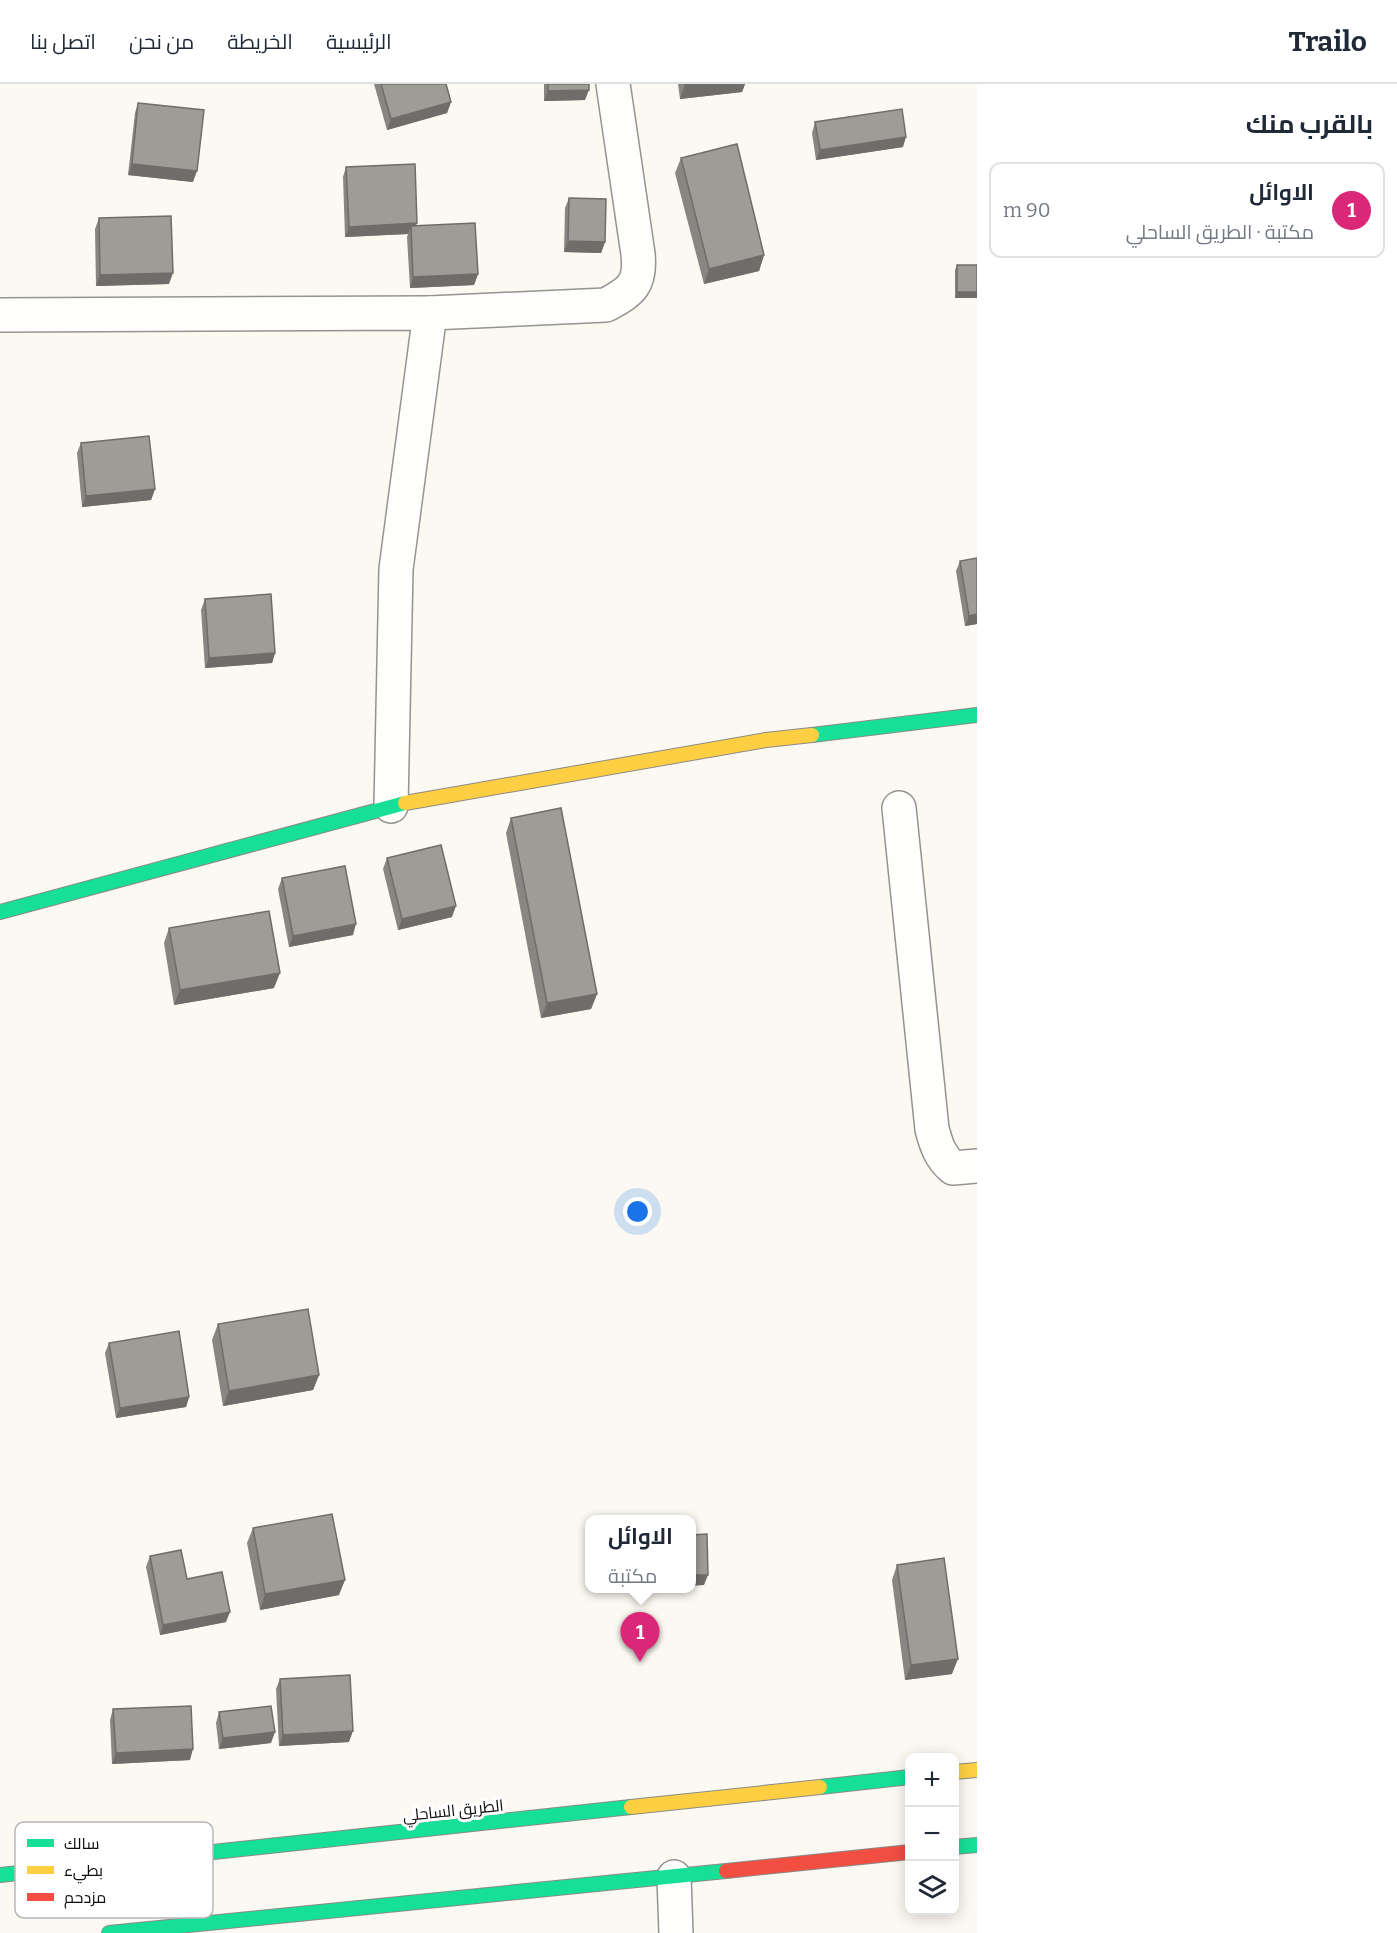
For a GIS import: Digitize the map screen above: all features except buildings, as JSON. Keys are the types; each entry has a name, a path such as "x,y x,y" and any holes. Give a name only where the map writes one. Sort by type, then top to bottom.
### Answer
{"main road":[{"path":"0,912 391,806 766,740 977,715"},
{"path":"959,1772 977,1770"},
{"name":"الطريق الساحلي","path":"213,1852 905,1777"},
{"path":"959,1847 977,1845"},
{"path":"109,1933 905,1852"},
{"name":"الطريق الساحلي","path":"0,1875 15,1873"}],"street":[{"path":"0,315 430,313 606,304 621,297 633,286 639,273 613,84"},
{"path":"391,806 396,568 430,313"},
{"path":"899,808 932,1129 938,1150 945,1162 953,1168 977,1166"},
{"path":"674,1877 676,1933"}],"traffic: fast":[{"path":"812,735 977,715"},
{"path":"0,912 405,803"},
{"path":"820,1787 905,1778"},
{"path":"213,1852 631,1807"},
{"path":"959,1847 977,1845"},
{"path":"109,1933 726,1871"},
{"path":"0,1875 15,1873"}],"traffic: slow":[{"path":"405,803 766,740 812,735"},
{"path":"959,1772 977,1770"},
{"path":"631,1807 820,1787"}],"traffic: jam":[{"path":"726,1871 905,1853"}],"place":[{"name":"الاوائل","path":"640,1662"}]}
